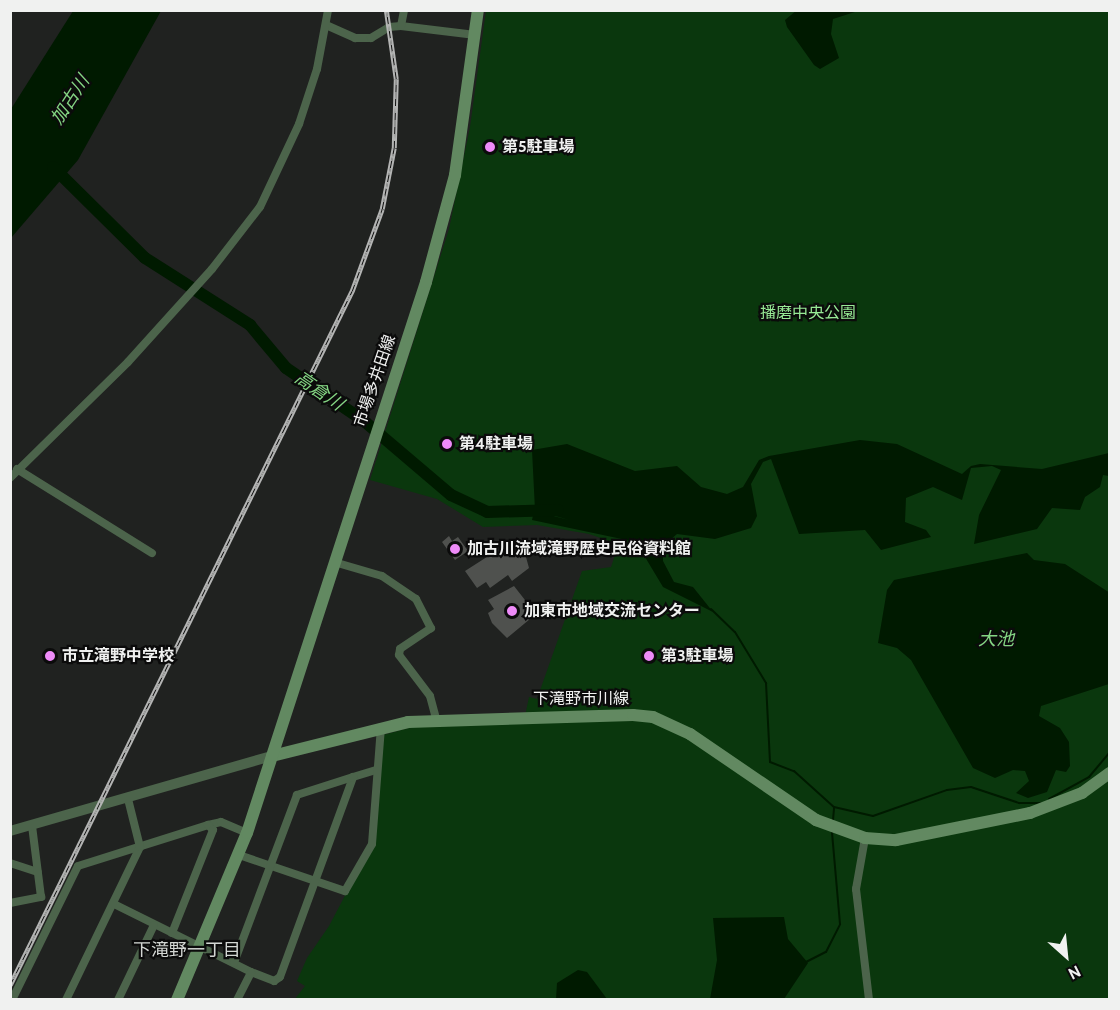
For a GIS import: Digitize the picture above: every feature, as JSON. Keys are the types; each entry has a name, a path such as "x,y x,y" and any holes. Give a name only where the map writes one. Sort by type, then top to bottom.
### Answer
{"main road":[{"name":"市場多井田線","path":"272,756 445,217 478,10"},
{"name":"下滝野市川線","path":"272,756 381,727 436,718 591,713 653,717 690,734 816,820 865,838 933,836 1030,813 1082,793 1110,773"},
{"path":"177,999 239,855 272,756"}],"street":[{"path":"10,478 128,362 244,230 284,161 317,69 328,10"},
{"path":"402,26 404,10"},
{"path":"326,25 355,38 371,38 389,27 402,26 475,35"},
{"path":"17,469 152,552"},
{"path":"334,562 382,576 416,599 431,628 400,649 399,655 430,696 436,718"},
{"path":"239,855 345,891 372,844 381,727"},
{"path":"10,831 272,756"},
{"path":"234,963 297,795 376,770"},
{"path":"114,904 251,972 274,981 280,977 353,777"},
{"path":"66,999 140,847 128,799"},
{"path":"12,999 78,866 221,822 247,833"},
{"path":"172,933 213,830 208,825"},
{"path":"10,903 41,897 32,826"},
{"path":"865,838 856,889 869,999"},
{"path":"10,863 38,872"},
{"path":"118,999 154,925"},
{"path":"237,999 251,972"}],"green space":[{"name":"播磨中央公園","path":"486,11 1109,11 1109,999 294,1000 305,986 297,981 307,958 329,926 372,844 383,735 427,723 525,716 529,697 537,699 582,571 611,567 617,549 615,543 589,534 537,525 483,527 437,499 370,480 449,229 470,127"}],"water":[{"path":"797,10 858,11 833,19 831,34 839,58 820,69 814,65 787,27 785,20"},
{"name":"加古川","path":"73,11 161,11 78,160 11,238 11,109"},
{"path":"860,440 897,444 962,474 971,466 980,464 1042,469 1109,453 1109,476 1103,475 1100,487 1085,497 1080,510 1052,508 1037,529 974,544 979,515 1001,470 992,466 971,468 962,500 933,487 906,498 905,522 926,530 931,537 881,550 865,530 799,534 771,459 763,462 751,484 757,516 751,528 715,539 677,534 663,546 663,561 674,582 693,587 713,612 663,587 636,542 532,520 534,511 569,520 535,510 532,450 567,444 635,471 677,466 701,487 727,494 743,487 759,460 769,456"},
{"name":"大池","path":"1027,553 1034,560 1065,564 1110,593 1109,684 1041,706 1039,716 1060,728 1069,742 1070,766 1066,772 1056,770 1047,792 1028,798 1016,793 1029,781 1025,771 1013,770 995,778 973,768 911,660 897,648 878,643 887,590 894,580"},
{"path":"784,917 788,939 808,963 784,999 710,999 717,960 713,918"},
{"path":"578,970 587,972 607,999 556,999 557,983"}],"building":[{"name":"加古川流域滝野歴史民俗資料館","path":"449,536 452,541 458,537 468,551 455,560 442,542"},
{"path":"504,546 526,557 529,568 512,581 508,575 490,588 486,582 477,588 465,571"},
{"name":"加東市地域交流センター","path":"514,586 536,614 507,638 492,623 488,613 494,609 488,600"}],"waterway":[{"name":"高倉川","path":"53,167 145,258 250,325 286,368 364,421 451,495 487,512 558,510"},
{"path":"711,609 735,632 766,683 770,762 794,771 834,807 873,816 947,790 971,787 1019,803 1041,803"},
{"path":"1049,799 1089,777 1110,752"},
{"path":"833,820 834,808"},
{"path":"806,962 826,952 840,924 832,832"}],"railway":[{"path":"10,985 352,291 382,209 394,148 396,79 386,10"}],"place":[{"name":"第5駐車場","path":"490,147"},
{"name":"第4駐車場","path":"447,444"},
{"name":"加古川流域滝野歴史民俗資料館","path":"455,549"},
{"name":"加東市地域交流センター","path":"512,611"},
{"name":"市立滝野中学校","path":"50,656"},
{"name":"第3駐車場","path":"649,656"}],"district":[{"name":"下滝野一丁目","path":"187,950"}]}
